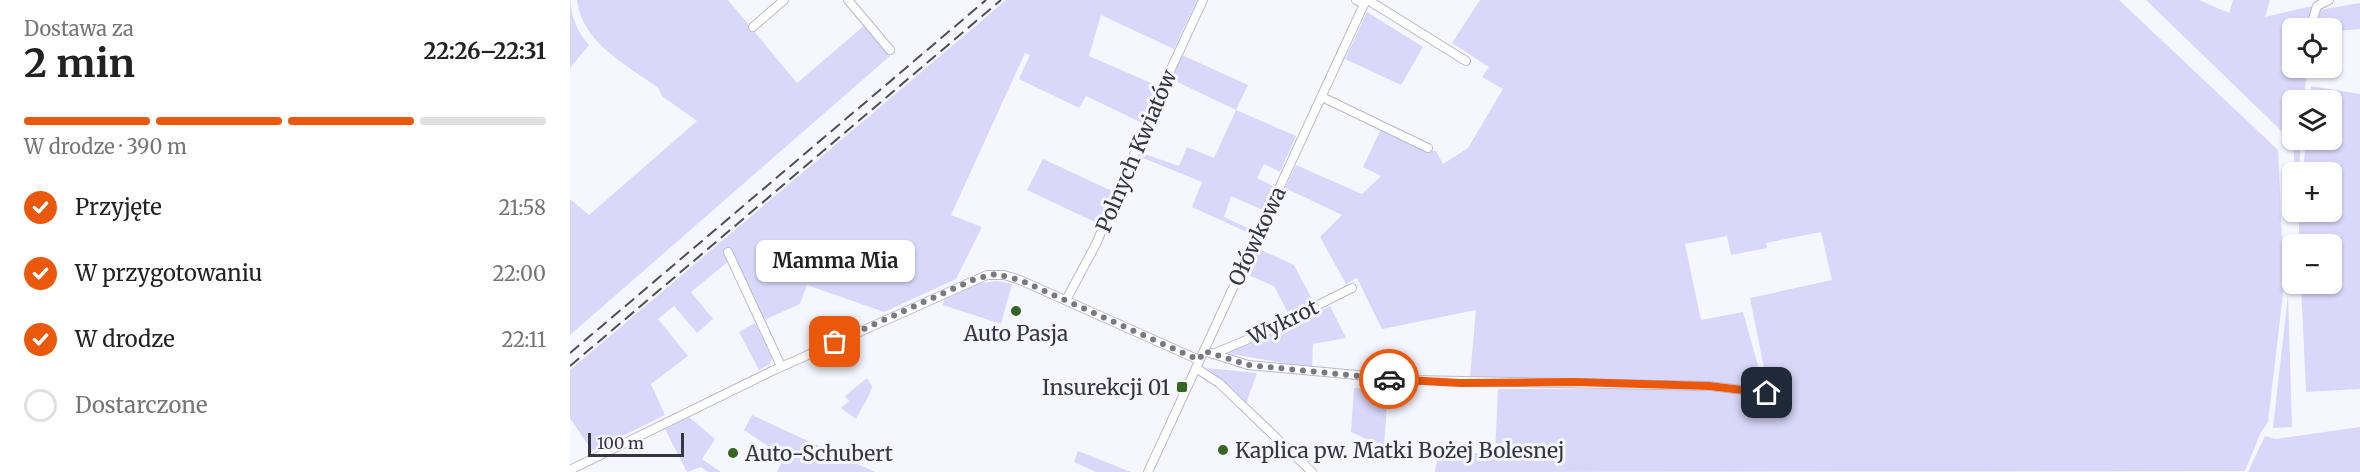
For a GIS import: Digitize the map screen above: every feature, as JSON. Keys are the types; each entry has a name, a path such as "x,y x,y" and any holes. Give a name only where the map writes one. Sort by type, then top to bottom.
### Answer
{"street":[{"path":"753,27 784,0"},
{"path":"848,0 890,50"},
{"name":"Polnych Kwiatów","path":"1066,300 1096,244 1164,84 1203,0"},
{"path":"1356,0 1366,1 1466,61"},
{"path":"2313,18 2317,6 2329,0"},
{"name":"Ołówkowa","path":"1148,472 1366,1"},
{"path":"1322,97 1428,148"},
{"path":"728,252 781,366"},
{"path":"570,470 781,366 987,275 1004,275 1066,300 1197,364 1312,472"},
{"name":"Wykrot","path":"1213,354 1243,342 1352,288"},
{"path":"1204,351 1248,365 1412,380 1709,386 1767,393"}],"shaded area":[{"path":"570,0 576,24 589,45 570,68"},
{"path":"577,0 728,0 797,83 865,25 890,56 570,335 570,199 589,215 697,121 662,96 658,88 607,51 596,40 587,29"},
{"path":"1006,0 1197,0 1174,49 1101,15 1089,56 1158,86 1142,123 1086,96 1079,108 1019,79 1030,55 1025,53 951,215 982,227 956,279 884,312 807,285 800,304 764,320 735,256 691,292 713,319 697,333 674,306 658,319 688,356 651,384 665,415 592,451 570,418 570,370"},
{"path":"1480,0 2119,0 2278,150 2283,294 2268,422 2261,432 2245,471 1435,472 1438,452 1495,454 1498,389 1688,389 1770,398 1750,298 1832,280 1821,232 1766,243 1767,248 1731,255 1727,236 1685,244 1701,320 1743,312 1762,380 1760,388 1756,391 1693,382 1470,377 1476,310 1382,329 1357,278 1346,284 1320,237 1342,215 1285,188 1296,165 1362,194 1381,176 1363,167 1381,129 1425,150 1436,151 1443,164 1468,148 1503,89 1482,77 1489,67 1452,43"},
{"path":"2146,0 2199,0 2229,13 2233,0 2270,0 2265,17 2312,6 2310,18 2282,18 2282,78 2306,78 2305,90 2282,90 2282,131"},
{"path":"2360,3 2360,29 2342,31 2342,18 2317,18 2319,10"},
{"path":"1367,12 1423,47 1401,85 1345,59"},
{"path":"1182,55 1248,85 1236,110 1171,79"},
{"path":"2311,86 2336,90 2311,90"},
{"path":"2342,91 2360,94 2360,389 2306,392 2301,294 2342,294 2342,234 2299,234 2299,222 2342,222 2342,162 2304,162 2305,150 2342,150"},
{"path":"1236,110 1296,136 1280,172 1264,164 1257,178 1273,186 1263,210 1231,196 1224,217 1252,230 1251,234 1192,207 1202,182 1138,156 1139,152 1179,166 1187,147 1214,158"},
{"path":"2294,150 2300,150 2300,162 2294,162"},
{"path":"1043,159 1112,191 1099,224 1027,190"},
{"path":"1257,248 1294,265 1313,301 1288,313 1274,286 1246,274"},
{"path":"997,281 1012,284 1001,324 943,305 944,300 980,283"},
{"path":"2288,295 2292,427 2273,428"},
{"path":"1330,306 1346,338 1313,344 1312,368 1225,353 1299,316 1301,320"},
{"path":"755,323 772,358 770,364 759,370 739,332"},
{"path":"1207,368 1257,373 1246,404"},
{"path":"867,378 872,387 856,419 841,408 849,401 845,396"},
{"path":"1354,388 1388,389 1384,447 1351,432"},
{"path":"752,415 875,472 777,472 784,457 744,430"},
{"path":"689,417 715,439 702,459 721,472 708,472 701,467 687,472 665,429"},
{"path":"2360,427 2360,472 2248,472 2265,436 2276,439"},
{"path":"1078,451 1131,472 1096,472 1074,462"}],"railway":[{"path":"570,353 986,0"},
{"path":"570,366 1001,0"}],"way so far":[{"path":"835,342 975,279 996,274 1020,280 1199,360 1204,351 1248,365 1389,379"}],"place":[{"name":"Auto Pasja","path":"1016,311"},
{"name":"Mamma Mia","path":"835,342"},
{"name":"Insurekcji 01","path":"1182,387"},
{"name":"Kaplica pw. Matki Bożej Bolesnej","path":"1223,450"},
{"name":"Auto-Schubert","path":"733,453"}],"route":[{"path":"1389,379 1460,383 1574,382 1709,386 1767,393"}]}
